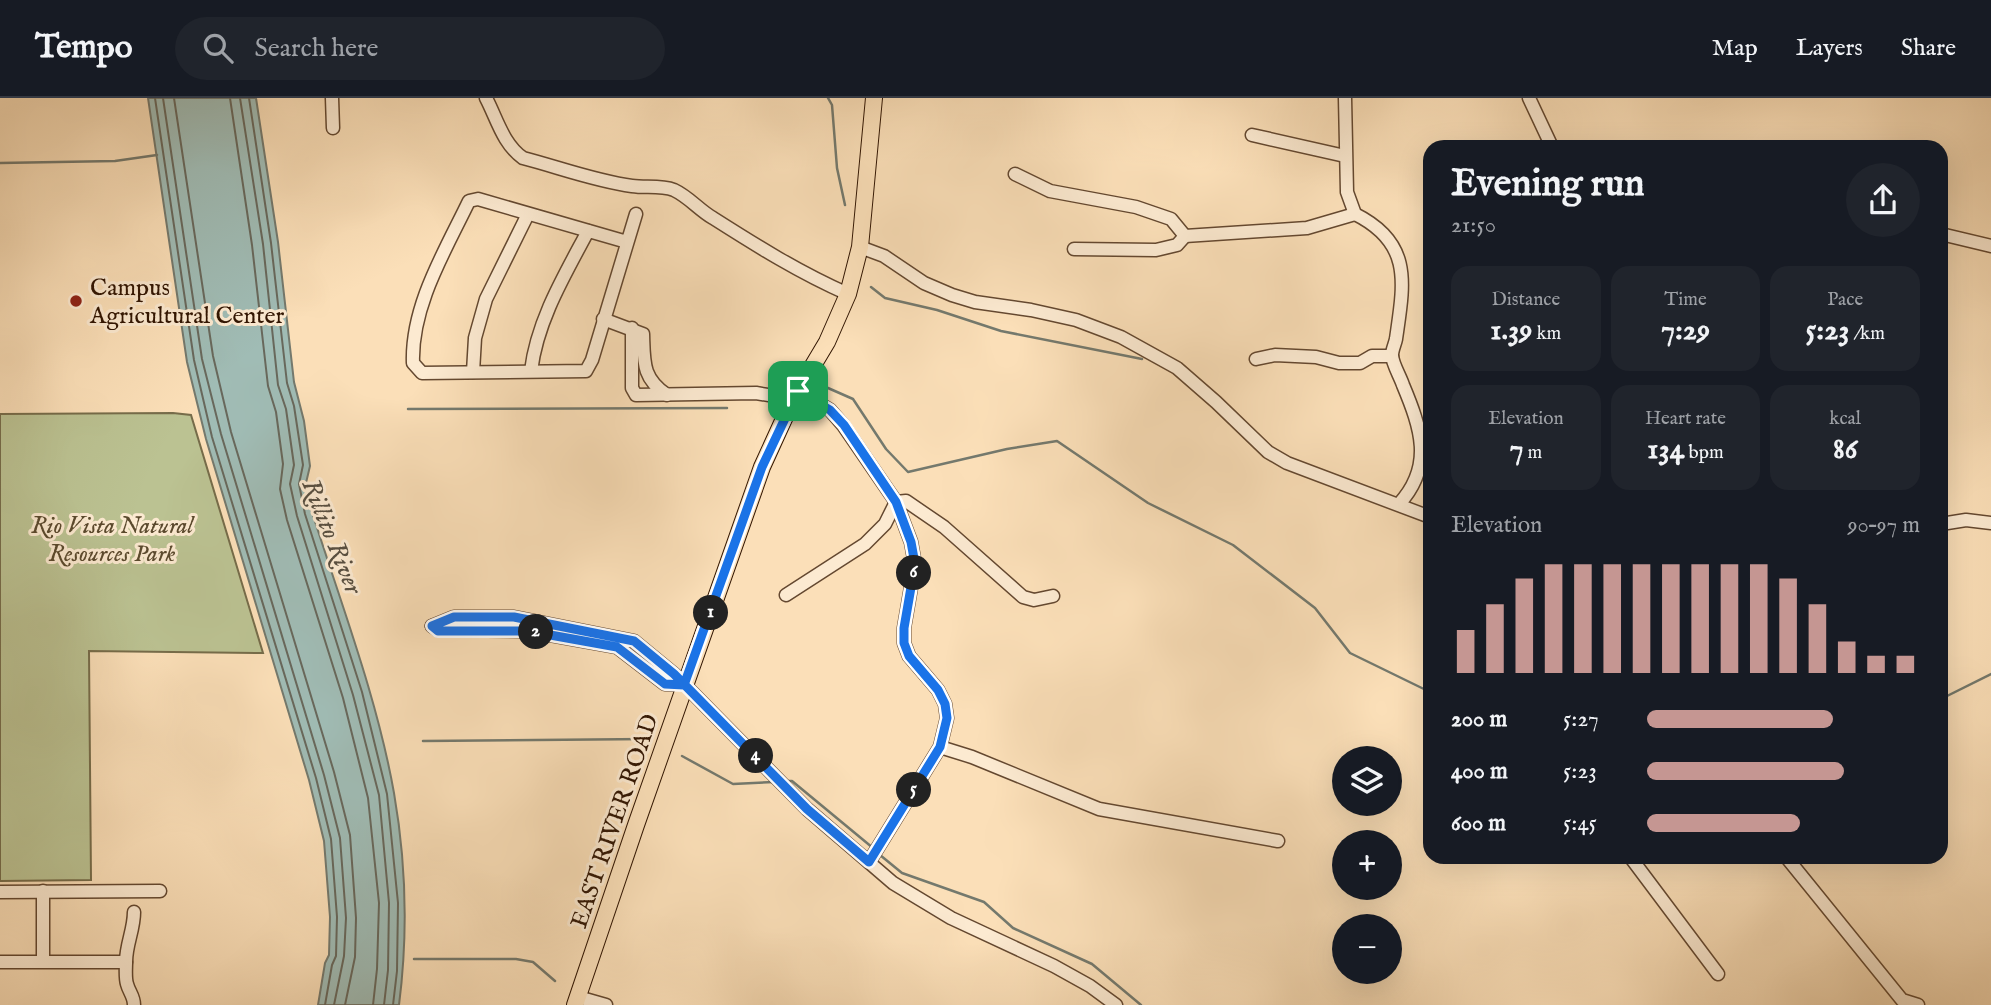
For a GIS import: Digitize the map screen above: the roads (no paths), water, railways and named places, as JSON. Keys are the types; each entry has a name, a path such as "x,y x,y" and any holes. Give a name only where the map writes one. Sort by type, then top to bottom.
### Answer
{"main road":[{"name":"EAST RIVER ROAD","path":"577,1001 684,685 762,467 796,395 827,342 848,294 860,247 874,98"}],"street":[{"path":"332,98 333,128"},
{"path":"478,98 500,143 510,157 522,164 615,191 671,197 685,205 694,206"},
{"path":"486,98 506,140 513,151 523,158 632,186 672,189 694,206 813,279 848,294"},
{"path":"1345,98 1347,192 1355,214"},
{"path":"1529,98 1549,140"},
{"path":"1252,135 1345,156"},
{"path":"1015,174 1050,191 1136,207 1171,219 1185,236"},
{"path":"627,242 478,199 469,201 431,279 412,342 413,363 422,373 586,371 592,360 636,214"},
{"path":"472,372 475,338 486,299 528,214"},
{"path":"1074,249 1156,250 1177,245 1185,236 1307,228 1355,214 1371,222 1397,251 1401,266 1401,297 1392,356 1419,422 1421,437 1418,474 1411,491 1399,504"},
{"path":"531,371 534,349 551,301 588,231"},
{"path":"1948,236 1991,246"},
{"path":"860,247 884,256 925,283 952,295 975,302 1076,320 1121,337 1177,368 1268,452 1287,463 1423,514"},
{"path":"603,319 643,334 645,372 656,387 667,395"},
{"path":"632,328 632,387 636,394 796,395 830,410 844,425 896,502 911,542 915,564 904,643 909,656 938,690 945,704 947,718 940,747 869,862"},
{"path":"1256,359 1275,355 1360,363 1372,356 1392,356"},
{"path":"896,502 906,501 944,527 1023,597 1034,600 1053,596"},
{"path":"786,595 864,544 885,524 896,502"},
{"path":"1948,523 1966,520 1991,523"},
{"path":"684,685 665,684 617,647 528,631 438,631 432,626 454,617 514,617 634,641 684,685 807,809 893,883 929,906 1054,966 1090,986 1116,1005"},
{"path":"940,747 972,757 1099,809 1278,841"},
{"path":"1636,864 1718,974"},
{"path":"1792,864 1902,1000 1918,1005"},
{"path":"43,891 43,961"},
{"path":"0,892 160,891"},
{"path":"134,912 134,926 127,944 126,962 127,985 134,997 134,1005"},
{"path":"0,962 126,962"},
{"path":"577,1001 606,1005"}],"water":[{"path":"148,98 256,98 278,242 294,382 304,421 310,466 306,483 312,512 368,686 394,793 404,899 404,952 399,1005 318,1005 325,963 329,955 330,917 324,841 309,780 206,439 187,362"}],"waterway":[{"path":"828,98 832,105 837,168 845,205"},
{"path":"0,163 115,161 157,155"},
{"path":"871,287 885,298 937,310 1001,331 1142,359"},
{"path":"828,388 853,399 886,449 908,472 1007,449 1057,441 1148,503 1233,545 1315,608 1350,653 1423,689"},
{"path":"408,409 727,408"},
{"path":"1948,696 1991,674"},
{"path":"423,741 648,739"},
{"path":"682,756 733,784 774,782"},
{"path":"785,781 792,781 873,848"},
{"path":"880,855 902,873 984,902 1013,928 1092,964 1141,1005"},
{"path":"414,959 516,959 533,962 555,981"}],"place":[{"name":"Campus Agricultural Center","path":"76,301"}],"park label":[{"name":"Rio Vista Natural Resources Park","path":"112,539"}],"water label":[{"name":"Rillito River","path":"333,536"}]}
